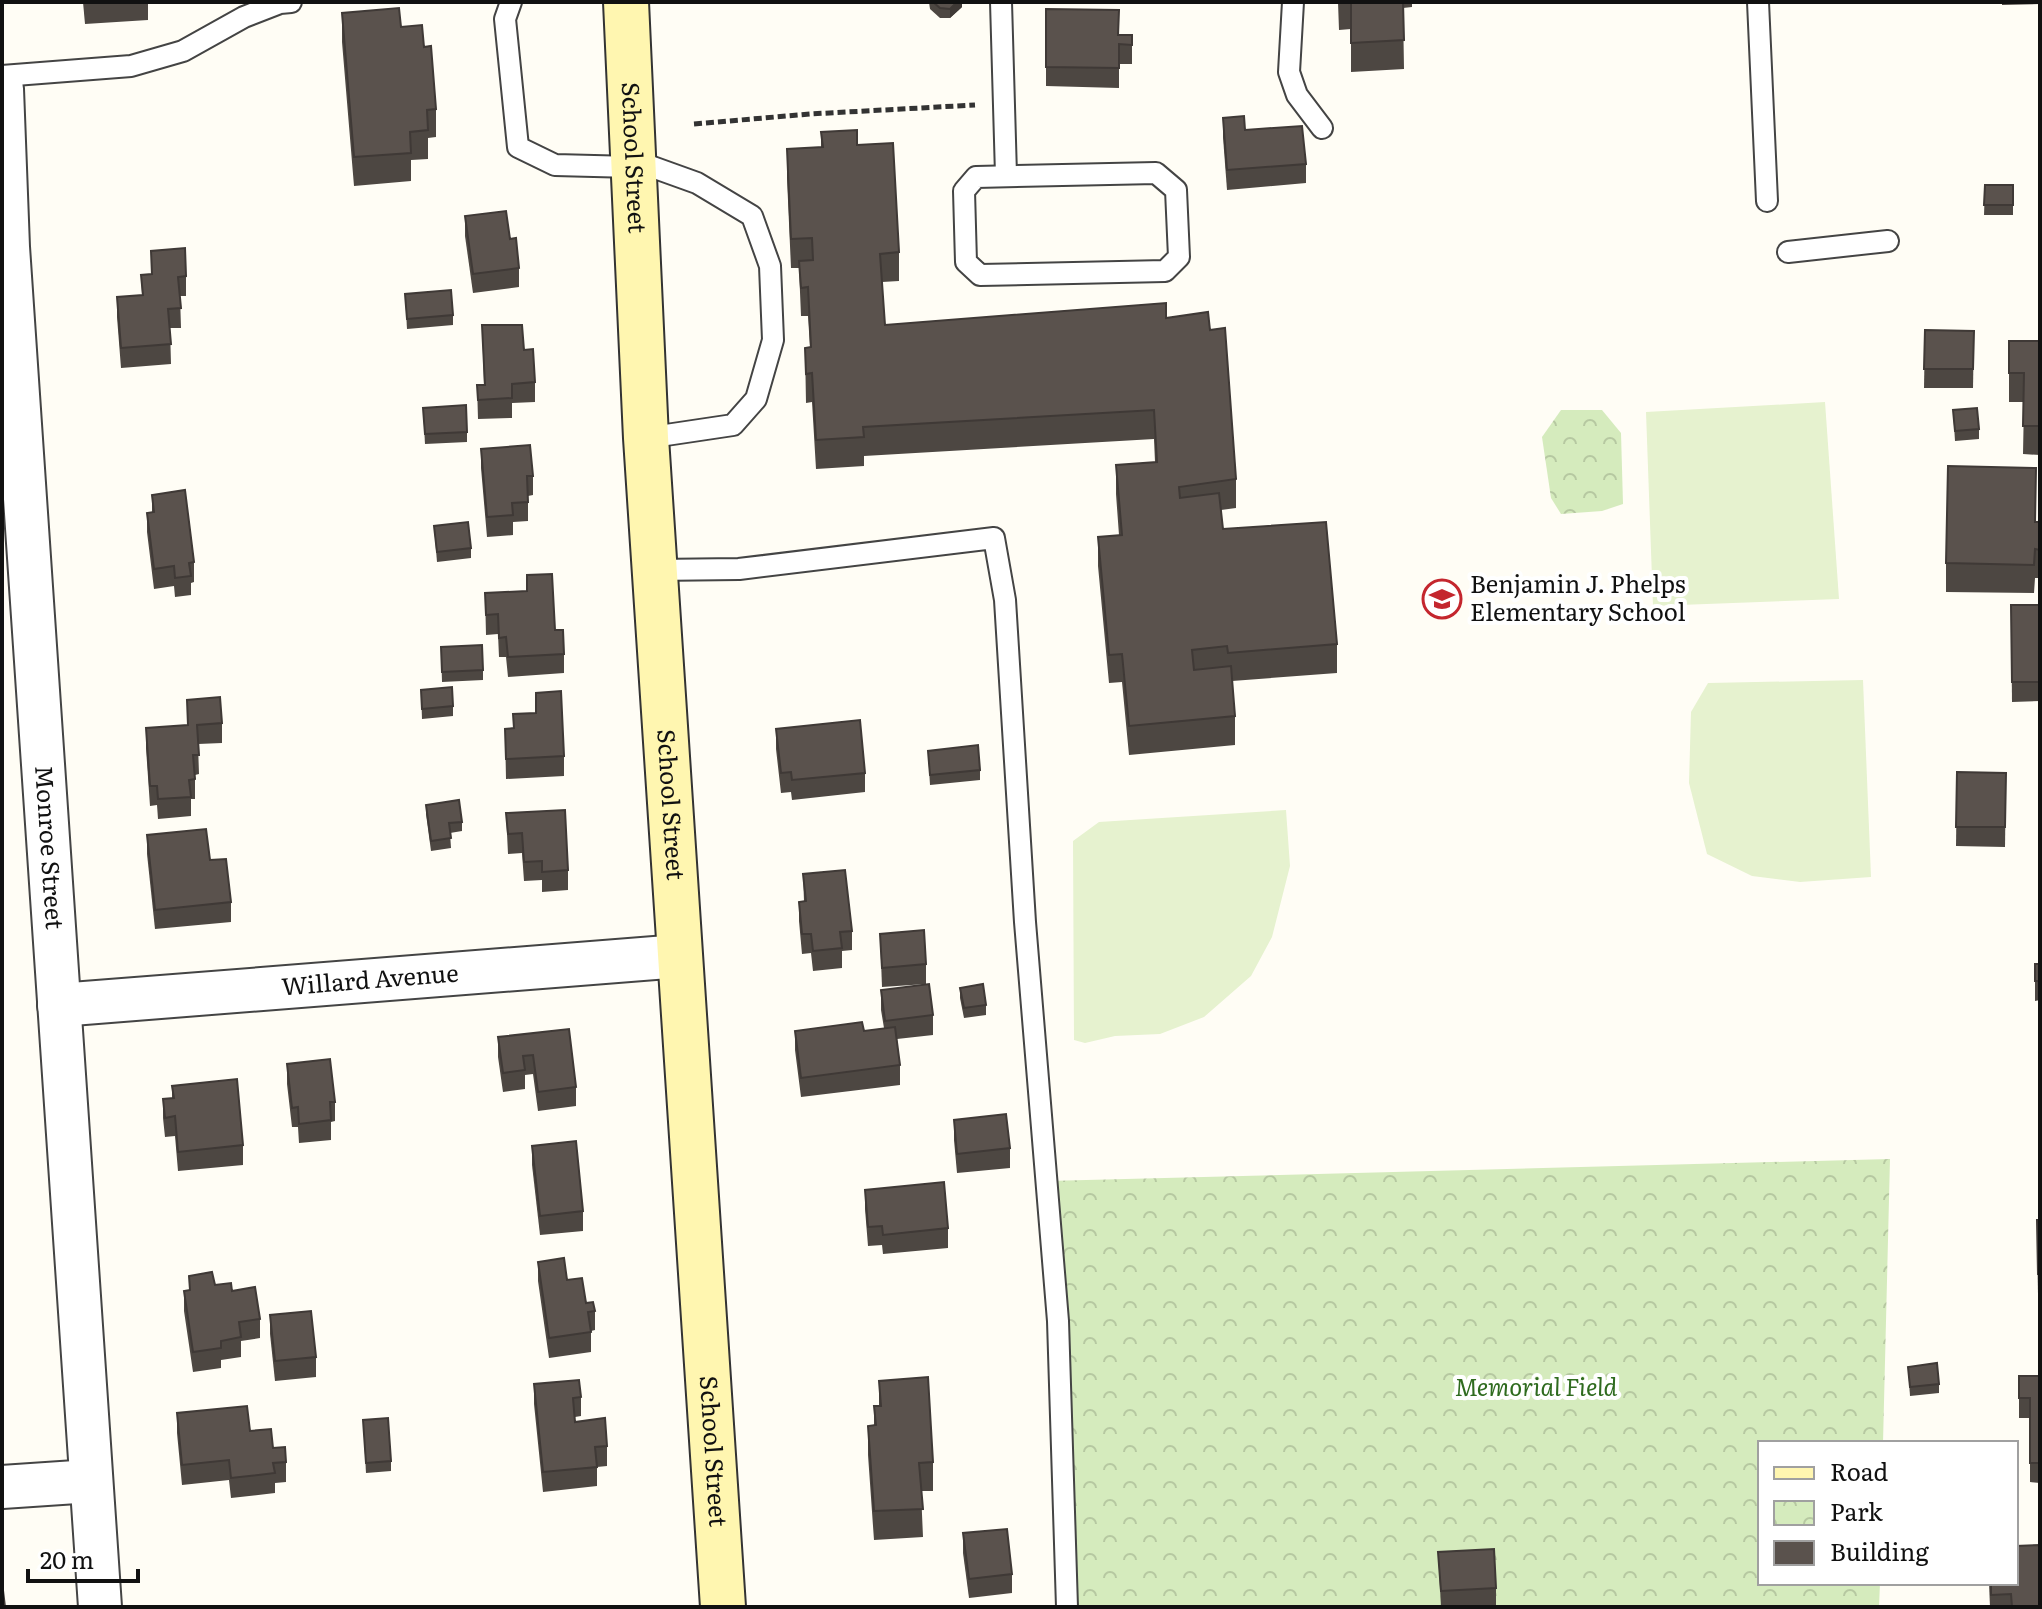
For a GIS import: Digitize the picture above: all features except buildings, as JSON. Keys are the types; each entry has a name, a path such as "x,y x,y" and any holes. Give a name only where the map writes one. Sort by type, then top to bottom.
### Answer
{"street":[{"name":"School Street","path":"626,2 646,438 723,1607"},
{"name":"Monroe Street","path":"2,89 8,247 100,1607"},
{"name":"Willard Avenue","path":"59,1005 680,956"},
{"path":"2,1487 91,1481"}],"lane":[{"path":"2,76 131,66 183,51 244,17 291,2"},
{"path":"511,2 505,19 518,147 555,165 633,164 697,183 752,216 770,266 773,340 756,399 733,425 646,438"},
{"path":"1001,2 1006,175"},
{"path":"1293,2 1289,72 1297,95 1322,128"},
{"path":"1758,2 1767,201"},
{"path":"1156,173 1176,190 1179,257 1165,271 980,275 966,262 964,191 976,177 1006,175 1156,173"},
{"path":"1788,252 1888,241"},
{"path":"655,570 739,569 994,538 1005,600 1025,922 1058,1321 1067,1607"}],"path":[{"path":"694,124 1004,103"}],"green space":[{"path":"1825,402 1839,599 1653,606 1646,412"},
{"path":"1561,410 1602,410 1621,433 1623,504 1602,511 1561,514 1551,498 1542,437"},
{"path":"1863,680 1871,877 1800,882 1752,876 1707,854 1689,783 1691,712 1708,683"},
{"path":"1286,810 1290,866 1272,937 1251,976 1204,1017 1160,1034 1115,1036 1085,1043 1074,1040 1073,841 1099,822"},
{"name":"Memorial Field","path":"1890,1159 1883,1441 1758,1441 1758,1585 1880,1585 1879,1607 1067,1607 1047,1181"}],"place":[{"name":"Benjamin J. Phelps Elementary School","path":"1442,599"}]}
